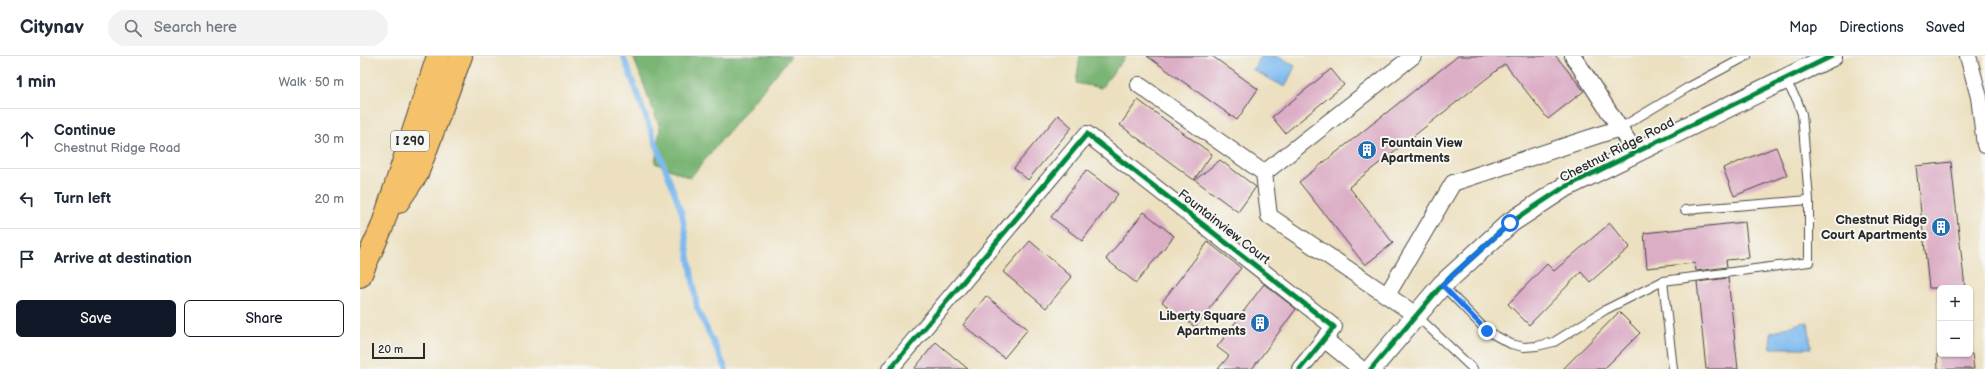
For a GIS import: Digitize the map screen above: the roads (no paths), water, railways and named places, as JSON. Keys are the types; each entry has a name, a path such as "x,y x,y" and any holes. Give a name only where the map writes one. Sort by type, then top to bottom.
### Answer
{"highway":[{"name":"I 290","path":"360,276 382,227 438,56"},
{"path":"382,227 417,174 461,56"}],"street":[{"path":"1264,173 1413,56"},
{"path":"1573,56 1635,152"},
{"name":"Chestnut Ridge Road","path":"1370,369 1442,285 1510,223 1563,188 1832,56"},
{"path":"1968,56 1979,97 1985,145"},
{"path":"1139,85 1264,173 1269,216 1416,314"},
{"path":"1387,295 1453,183 1620,128"},
{"name":"Fountainview Court","path":"890,369 1088,134 1334,326 1324,339"},
{"path":"1300,369 1324,339 1361,369"}],"lane":[{"path":"1620,128 1687,88 1747,56"},
{"path":"1442,285 1487,331 1511,344 1524,347 1554,342 1605,310 1663,281 1809,262 1809,200 1802,114 1797,100 1784,79"},
{"path":"1685,210 1809,200"},
{"path":"1663,281 1673,369"},
{"path":"1416,314 1473,369"}],"water":[{"path":"1260,56 1276,56 1295,66 1285,87 1253,70"},
{"path":"1808,322 1811,348 1771,348 1770,333 1800,323"}],"waterway":[{"path":"623,56 682,213 697,308 726,369"}],"place":[{"name":"Fountain View Apartments","path":"1367,150"},
{"name":"Chestnut Ridge Court Apartments","path":"1941,227"},
{"name":"Liberty Square Apartments","path":"1260,323"}]}
